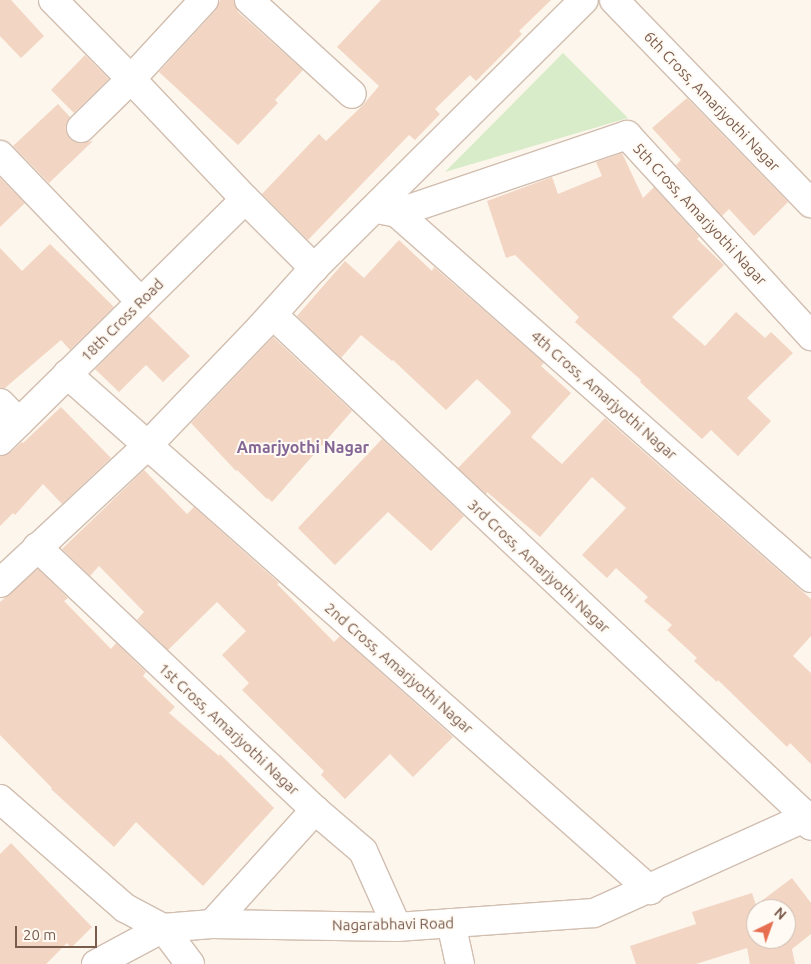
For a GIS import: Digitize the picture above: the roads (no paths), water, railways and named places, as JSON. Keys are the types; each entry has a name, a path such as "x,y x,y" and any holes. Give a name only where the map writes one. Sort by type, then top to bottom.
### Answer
{"street":[{"path":"53,0 314,268"},
{"path":"81,128 131,79 204,0"},
{"path":"249,0 352,94"},
{"path":"0,583 148,446 314,268 385,211 584,0"},
{"name":"6th Cross, Amarjyothi Nagar","path":"614,0 811,203"},
{"name":"5th Cross, Amarjyothi Nagar","path":"385,211 627,135 811,336"},
{"path":"0,155 140,301"},
{"name":"18th Cross Road","path":"0,441 9,412 67,374 245,199"},
{"name":"4th Cross, Amarjyothi Nagar","path":"385,211 811,578"},
{"name":"3rd Cross, Amarjyothi Nagar","path":"272,315 809,819"},
{"name":"2nd Cross, Amarjyothi Nagar","path":"67,374 650,890"},
{"name":"1st Cross, Amarjyothi Nagar","path":"37,548 315,810 363,851 397,927"},
{"path":"0,799 125,908 163,928 190,964"},
{"path":"212,924 315,810"},
{"name":"Nagarabhavi Road","path":"163,928 212,924 397,927 594,913 809,819"},
{"path":"451,923 460,964"},
{"path":"96,964 163,928"}],"district":[{"name":"Amarjyothi Nagar","path":"303,447"}]}
